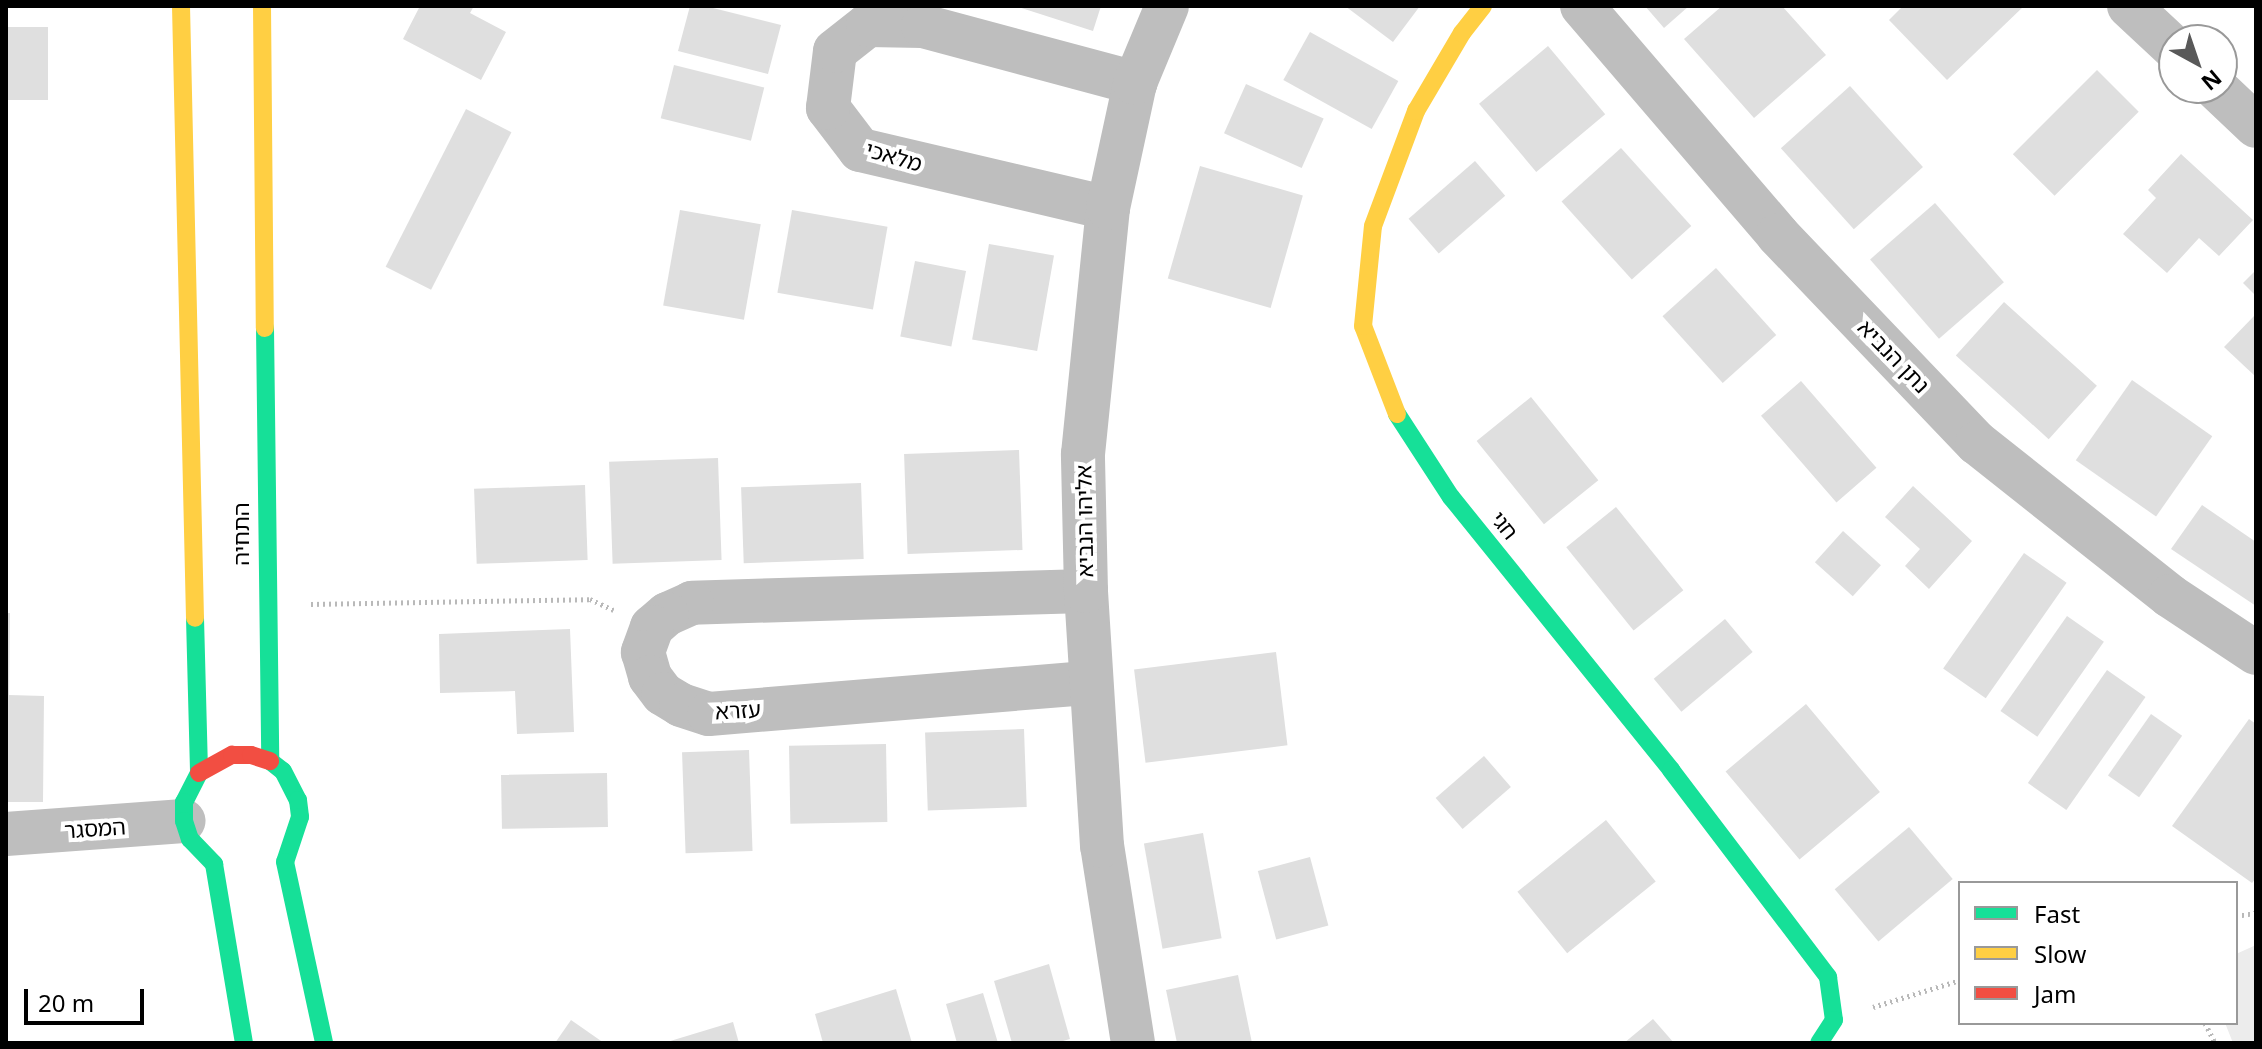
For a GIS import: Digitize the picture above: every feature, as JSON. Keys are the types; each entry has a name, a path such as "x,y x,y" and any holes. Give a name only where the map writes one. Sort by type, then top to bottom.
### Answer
{"street":[{"path":"181,6 199,773"},
{"name":"התחיה","path":"262,6 270,761"},
{"name":"אליהו הנביא","path":"1133,1043 1102,846 1090,683 1083,454 1108,208 1135,83 1167,6"},
{"name":"חגי","path":"1483,6 1462,33 1416,111 1373,226 1363,326 1392,406 1451,497 1671,770 1828,977 1834,1020"},
{"name":"נתן הנביא","path":"1582,6 1778,235 1977,443 2170,596 2256,653"},
{"path":"2129,6 2158,33"},
{"name":"מלאכי","path":"1108,208 860,150 828,108 835,51 868,25 923,26 1135,83"},
{"path":"2233,104 2256,126"},
{"path":"652,627 667,614 692,603 1086,591"},
{"name":"עזרא","path":"652,627 643,652 650,677 672,700 709,714 1090,683"},
{"path":"238,870 214,864 190,839 184,821 184,802 199,773 214,762 232,755 251,755 270,761 283,771 298,800 296,833 288,847 269,863"},
{"name":"המסגר","path":"6,834 184,821"},
{"path":"288,847 287,870 324,1043"},
{"path":"214,864 244,1043"},
{"path":"1819,1043 1834,1020"}],"path":[{"path":"266,605 590,599 652,627"},
{"path":"1834,1020 1958,981"},
{"path":"2206,1025 2215,1043"}],"shaded area":[{"path":"2256,945 2256,1043 2233,1043 2226,1025 2238,1025 2238,953"}],"building":[{"path":"420,6 474,6 470,13 506,32 481,80 403,39"},
{"path":"690,6 705,6 781,25 768,74 678,51"},
{"path":"1015,6 1101,6 1093,31"},
{"path":"1345,6 1420,6 1393,42"},
{"path":"1645,6 1689,6 1664,28"},
{"path":"1722,6 1782,6 1826,55 1754,118 1684,39"},
{"path":"1903,6 2024,6 1947,80 1889,20"},
{"path":"6,27 48,27 48,100 6,100"},
{"path":"1310,32 1398,81 1372,129 1283,80"},
{"path":"1548,46 1605,114 1536,172 1479,104"},
{"path":"674,65 764,87 751,141 661,118"},
{"path":"2097,70 2139,112 2055,196 2013,154"},
{"path":"1246,84 1324,119 1302,168 1224,133"},
{"path":"1850,86 1923,167 1854,229 1781,148"},
{"path":"466,109 511,132 431,290 386,267"},
{"path":"1621,148 1691,226 1632,280 1562,202"},
{"path":"2181,154 2253,220 2219,256 2199,238 2167,273 2123,234 2156,198 2148,190"},
{"path":"1475,161 1505,196 1439,253 1409,219"},
{"path":"1200,166 1303,195 1271,308 1168,278"},
{"path":"1935,203 2004,282 1939,339 1870,259"},
{"path":"680,210 761,224 744,320 663,306"},
{"path":"792,210 888,227 873,310 777,293"},
{"path":"989,244 1054,255 1037,351 972,340"},
{"path":"915,261 966,271 951,347 900,337"},
{"path":"1716,268 1776,335 1723,383 1662,316"},
{"path":"2256,270 2256,296 2243,283"},
{"path":"2004,302 2097,386 2049,439 1956,356"},
{"path":"2256,314 2256,377 2224,347"},
{"path":"2132,380 2212,436 2156,516 2076,460"},
{"path":"1801,381 1876,468 1836,503 1761,416"},
{"path":"1531,397 1598,480 1544,524 1477,441"},
{"path":"1019,450 1022,550 908,554 904,454"},
{"path":"718,458 722,560 613,564 609,462"},
{"path":"861,483 864,559 744,563 741,487"},
{"path":"585,485 588,560 477,564 474,489"},
{"path":"1913,486 1972,541 1929,589 1905,566 1920,549 1885,517"},
{"path":"2202,505 2256,542 2256,606 2171,549"},
{"path":"1616,507 1683,590 1634,630 1566,547"},
{"path":"1843,531 1881,565 1853,596 1815,562"},
{"path":"2024,553 2067,583 1986,698 1943,669"},
{"path":"6,613 10,613 9,695 44,696 43,802 6,802"},
{"path":"2067,616 2104,642 2037,737 2000,711"},
{"path":"1725,619 1753,652 1681,712 1654,679"},
{"path":"570,629 574,732 517,734 515,691 440,693 439,634"},
{"path":"1276,652 1287,745 1146,763 1134,669"},
{"path":"2107,670 2146,697 2066,810 2028,783"},
{"path":"1806,704 1880,792 1799,860 1726,771"},
{"path":"2151,714 2182,736 2139,797 2108,775"},
{"path":"2249,719 2256,724 2256,878 2252,883 2172,826"},
{"path":"1024,729 1027,807 928,810 925,732"},
{"path":"886,744 887,822 790,824 789,746"},
{"path":"749,750 753,851 686,853 682,752"},
{"path":"1484,756 1511,787 1463,829 1436,798"},
{"path":"607,773 608,827 502,829 501,775"},
{"path":"1606,820 1656,881 1567,953 1517,892"},
{"path":"1909,827 1953,879 1878,941 1835,889"},
{"path":"1203,833 1222,938 1162,949 1144,843"},
{"path":"1310,857 1328,926 1276,940 1258,871"},
{"path":"1049,964 1070,1039 1056,1043 1012,1043 994,981"},
{"path":"1238,975 1252,1043 1177,1043 1166,990"},
{"path":"896,989 912,1043 823,1043 815,1014"},
{"path":"983,993 998,1043 957,1043 946,1004"},
{"path":"1653,1019 1674,1043 1624,1043"},
{"path":"571,1020 604,1043 555,1043"},
{"path":"733,1022 739,1043 667,1043 667,1042"}],"traffic: fast":[{"path":"265,328 270,761 283,771 298,800 300,817 285,862 324,1043"},
{"path":"1397,414 1451,497 1671,770 1828,977 1834,1020 1819,1043"},
{"path":"195,618 199,773 184,802 184,821 190,839 214,864 244,1043"}],"traffic: slow":[{"path":"181,6 195,618"},
{"path":"262,6 265,328"},
{"path":"1397,414 1363,326 1373,226 1416,111 1462,33 1483,6"}],"traffic: jam":[{"path":"199,773 232,755 251,755 270,761"}]}
